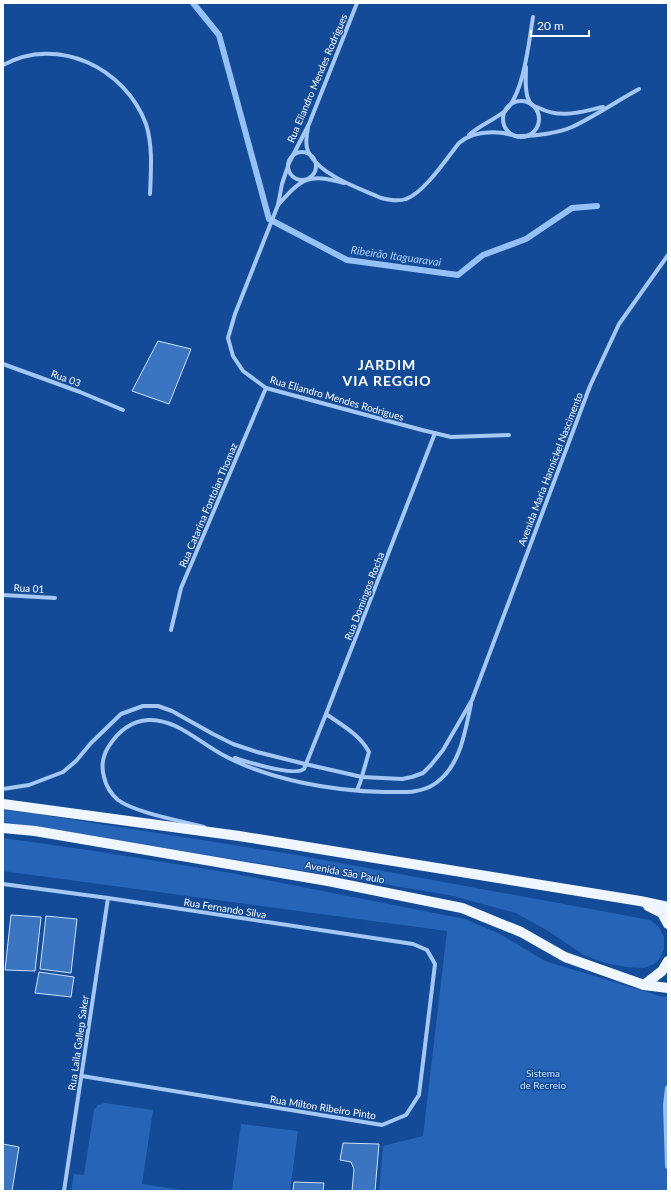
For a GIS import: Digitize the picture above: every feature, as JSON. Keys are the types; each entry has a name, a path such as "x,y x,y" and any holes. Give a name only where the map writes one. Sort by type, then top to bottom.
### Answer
{"main road":[{"name":"Avenida São Paulo","path":"3,804 239,836 640,901 668,907"},
{"name":"Avenida São Paulo","path":"3,828 35,831 328,881 462,908 521,932 565,957 644,985 668,988"},
{"path":"640,901 662,913 668,924"},
{"path":"644,985 662,971 668,961"}],"street":[{"name":"Rua Eliandro Mendes Rodrigues","path":"357,3 309,124 290,161 282,184 278,205 235,314 228,338 233,356 243,371 266,388 451,437 509,435"},
{"path":"509,106 520,85 533,17"},
{"path":"3,65 24,57 41,54 58,55 91,63 119,82 131,95 140,110 146,125 150,142 150,194"},
{"path":"526,60 527,95 532,106 538,113 538,122 534,131 526,136"},
{"path":"466,138 482,133 503,133 526,136 559,131 572,126 609,106 638,88"},
{"path":"312,157 325,170 354,186 389,200 404,200 420,191 459,143 473,131 513,103 523,101 544,111 565,115 609,106"},
{"path":"505,110 504,124 509,132 517,136"},
{"path":"278,205 292,189 315,172 315,163 306,140 309,124"},
{"name":"Rua Eliandro Mendes Rodrigues","path":"290,161 294,156 302,153 312,157"},
{"path":"290,161 289,167 292,176 296,179 320,178 354,186"},
{"name":"Avenida Maria Hannickel Nascimento","path":"239,836 134,808 118,799 106,786 102,771 106,750 115,737 134,722 148,720 164,721 223,755 247,766 302,782 340,789 410,792 425,789 437,782 457,757 464,738 472,700 590,386 619,324 668,256"},
{"name":"Rua 03","path":"3,364 80,392 123,410"},
{"name":"Rua Catarina Fontolan Thomaz","path":"171,630 180,588 266,388"},
{"name":"Rua Domingos Rocha","path":"305,764 326,714 435,433"},
{"name":"Rua 01","path":"3,595 55,598"},
{"name":"Avenida Maria Hannickel Nascimento","path":"3,789 28,785 63,772 76,761 91,743 121,714 142,706 158,706 172,711 233,744 257,752 362,777 402,779 423,773 432,765 443,750 472,700"},
{"path":"326,714 347,728 367,747 369,752 357,790"},
{"name":"Avenida Maria Hannickel Nascimento","path":"223,755 293,772 301,772 304,769 305,764"},
{"name":"Rua Fernando Silva","path":"3,884 108,898 414,944 427,950 435,964"},
{"name":"Rua Laila Gallep Saker","path":"64,1191 108,898"},
{"name":"Rua Milton Ribeiro Pinto","path":"82,1076 382,1124 406,1115 419,1095 435,964"}],"green space":[{"path":"3,810 297,855 650,920 659,927 664,937 664,949 661,957 654,964 644,968 626,967 605,963 584,955 548,931 516,913 449,895 3,822"},
{"name":"Sistema de Recreio","path":"3,838 231,873 465,919 500,934 545,961 660,996 668,997 668,1191 379,1191 383,1146 423,1136 447,931 3,871"},
{"path":"105,1103 153,1110 142,1184 189,1191 71,1191 74,1174 84,1175 94,1110 98,1105"},
{"path":"241,1124 298,1131 290,1191 232,1191"}],"building":[{"path":"158,341 191,349 169,404 132,391"},
{"path":"11,915 41,917 35,971 5,970"},
{"path":"46,916 77,919 71,973 40,969"},
{"path":"39,972 74,977 71,997 35,993"},
{"path":"343,1143 379,1144 375,1191 352,1191 354,1169 351,1162 340,1160"},
{"path":"3,1144 19,1147 12,1191 3,1191"},
{"path":"294,1182 324,1183 323,1191 293,1191"}],"waterway":[{"name":"Ribeirão Itaguaravai","path":"193,3 219,35 269,219 347,260 458,275 483,255 526,239 572,208 597,206"},
{"path":"668,1088 666,1105 668,1166"}],"district":[{"name":"JARDIM VIA REGGIO","path":"387,374"}]}
